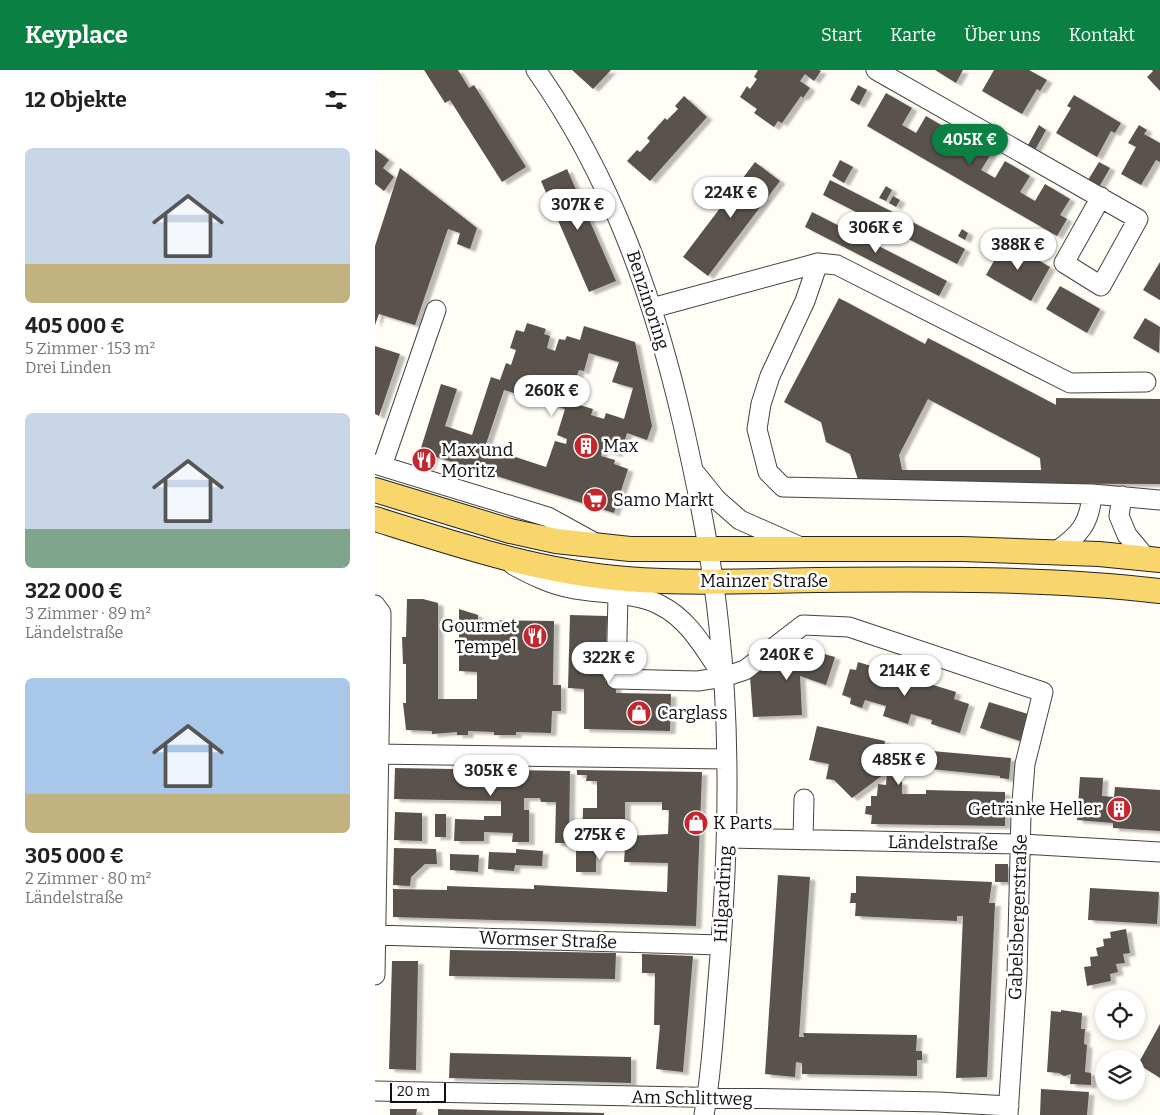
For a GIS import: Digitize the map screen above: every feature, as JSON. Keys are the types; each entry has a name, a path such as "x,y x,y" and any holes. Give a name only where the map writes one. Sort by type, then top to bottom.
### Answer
{"main road":[{"name":"Mainzer Straße","path":"375,490 510,531 556,541 654,551 962,548 1055,552 1153,560"},
{"name":"Mainzer Straße","path":"375,519 501,558 622,587 714,582 1001,579 1094,584 1160,591"}],"street":[{"name":"Benzinoring","path":"536,70 594,163 624,229 652,308 678,400 694,471 714,582"},
{"path":"876,70 1101,197 1138,219 1101,286 1064,263 1101,197"},
{"path":"652,308 818,263 837,265 1070,383 1146,382"},
{"path":"818,263 805,302 770,376 761,404 757,429 768,472 783,486 1092,494 1160,500"},
{"path":"436,310 378,465 548,517 600,546"},
{"path":"694,471 717,500 741,520 806,549"},
{"path":"1055,552 1081,530 1090,513 1092,494"},
{"path":"1122,496 1119,516 1127,535 1153,560"},
{"path":"501,558 550,583 598,592 622,587 647,600 660,604 692,630 724,677 698,681 616,680 622,587"},
{"name":"Hilgardring","path":"706,1106 721,945 726,838 724,677 714,582"},
{"path":"375,976 377,754 381,624 381,613 376,605"},
{"name":"Gabelsbergerstraße","path":"724,677 745,670 803,625 849,627 1043,692 1025,764 1021,815 1022,844 1009,1110"},
{"path":"377,754 726,759"},
{"path":"803,840 804,799"},
{"name":"Ländelstraße","path":"726,838 1022,844 1160,852"},
{"name":"Wormser Straße","path":"375,935 721,945"},
{"name":"Am Schlittweg","path":"375,1091 684,1098 706,1106 1009,1110"}],"building":[{"path":"424,70 458,70 469,88 474,85 526,167 502,182 450,100 445,103"},
{"path":"572,70 611,70 593,89"},
{"path":"758,70 821,71 814,81 805,74 800,81 810,88 803,98 801,96 782,123 778,121 774,127 754,113 757,109 740,97 747,86 750,89 757,79 754,77"},
{"path":"935,70 963,70 956,83"},
{"path":"994,70 1029,70 1047,80 1040,91 1037,89 1022,114 982,91"},
{"path":"1152,70 1160,70 1160,91 1147,77"},
{"path":"858,85 867,90 859,105 850,100"},
{"path":"886,93 912,108 902,125 916,133 926,116 951,131 941,148 956,156 965,139 991,154 981,170 995,178 1005,161 1030,176 1020,192 1035,201 1045,184 1070,199 1060,215 1067,219 1057,236 867,126"},
{"path":"1074,95 1121,123 1115,133 1111,131 1097,157 1056,133 1071,108 1067,106"},
{"path":"684,96 707,117 650,181 627,161 637,150 640,152 650,141 647,138 665,118 667,120 678,109 675,106"},
{"path":"1039,125 1046,130 1035,150 1028,145"},
{"path":"1139,125 1147,130 1144,134 1160,143 1160,162 1156,160 1141,185 1121,174 1136,147 1128,143"},
{"path":"375,149 389,160 383,168 394,177 384,191 375,184"},
{"path":"840,160 853,167 844,183 832,176"},
{"path":"755,162 780,181 708,276 683,257"},
{"path":"1099,162 1110,168 1099,187 1088,180"},
{"path":"400,168 477,228 470,249 457,244 460,233 448,229 415,325 379,314 375,325 375,246"},
{"path":"567,169 616,281 589,292 541,181"},
{"path":"830,180 965,249 957,264 823,195"},
{"path":"886,186 892,190 886,201 879,198"},
{"path":"893,196 900,200 896,207 889,203"},
{"path":"812,212 947,281 939,296 805,227"},
{"path":"962,229 968,233 965,240 958,236"},
{"path":"1005,241 1050,267 1031,301 986,275"},
{"path":"1160,262 1160,300 1143,290"},
{"path":"1060,286 1100,309 1087,333 1046,309"},
{"path":"839,298 925,344 928,338 1056,405 1056,398 1160,399 1160,484 859,483 850,454 826,442 821,422 784,402","holes":["928,399 1040,458 1041,470 902,470 899,455"]},
{"path":"1145,318 1160,327 1159,353 1133,338"},
{"path":"527,323 546,329 544,334 550,336 547,348 555,351 559,339 565,340 567,336 580,340 584,326 635,342 652,426 647,440 627,433 623,447 619,446 617,454 603,450 601,456 615,460 614,464 628,469 614,513 433,456 429,468 416,464 441,384 457,389 445,426 472,435 491,377 500,380 506,363 511,365 516,350 510,348 516,330 524,332","holes":["589,353 619,362 612,382 633,388 624,419 606,413 604,419 591,415 593,409 573,403 579,386 574,384 579,370 584,371","535,384 544,387 540,401 565,409 557,435 567,439 566,444 555,441 546,467 485,447 504,390 531,398"]},
{"path":"375,346 400,354 379,416 375,414"},
{"path":"407,599 423,599 438,603 438,699 477,699 477,672 459,671 459,609 478,615 478,620 554,621 553,685 561,685 561,711 552,711 551,733 516,732 516,735 494,735 494,732 468,731 468,735 457,735 457,732 432,734 432,731 406,730 403,703 406,703 406,664 403,664 402,637 406,637"},
{"path":"570,615 607,616 605,681 616,687 616,693 671,694 670,731 584,729 584,689 568,688"},
{"path":"792,645 835,657 826,685 800,676 802,715 753,717 750,677"},
{"path":"858,662 956,692 954,699 969,704 960,733 931,724 932,720 911,714 908,724 883,716 886,706 865,700 862,708 850,704 851,698 842,695 850,669 856,670"},
{"path":"989,702 1028,714 1020,741 980,728"},
{"path":"817,726 885,741 884,747 896,749 895,781 902,782 902,794 926,794 926,790 1005,792 1005,826 871,824 872,815 865,814 866,806 871,806 871,796 877,796 878,784 886,785 887,772 852,798 834,780 826,779 829,764 809,760"},
{"path":"932,751 1011,758 1009,779 1000,778 1000,776 931,769"},
{"path":"395,768 570,771 569,843 555,843 556,802 541,802 540,798 524,798 524,810 529,810 529,842 512,842 513,833 484,832 484,841 454,841 455,819 484,820 484,816 501,816 501,801 394,799"},
{"path":"577,770 702,772 696,926 393,917 393,889 447,890 447,886 534,889 534,885 667,892 668,863 624,862 625,847 596,847 596,872 576,872 576,846 582,847 583,808 597,808 597,781 586,781 587,775 577,775","holes":["625,802 662,802 662,810 669,810 668,834 625,836"]},
{"name":"Getränke Heller","path":"1080,777 1103,778 1102,796 1114,797 1115,787 1160,790 1160,831 1113,828 1113,823 1077,820"},
{"path":"395,812 422,813 422,841 394,840"},
{"path":"435,814 446,814 446,837 435,837"},
{"path":"394,848 436,849 437,864 425,864 411,877 410,886 393,885"},
{"path":"516,849 543,851 542,866 515,865 514,871 488,869 489,852 516,853"},
{"path":"450,854 479,855 478,872 450,870"},
{"path":"995,864 1008,864 1008,882 995,882"},
{"path":"778,875 810,877 799,1037 804,1037 803,1033 917,1035 916,1051 922,1051 922,1060 917,1060 917,1076 802,1074 802,1063 796,1062 795,1077 765,1074"},
{"path":"856,876 992,882 989,903 995,903 987,1077 956,1078 963,916 957,916 957,921 855,916 856,903 850,903 851,893 856,893"},
{"path":"1090,888 1159,892 1157,924 1088,920"},
{"path":"1126,929 1130,953 1123,954 1125,963 1116,964 1118,972 1110,974 1111,981 1087,986 1084,967 1091,966 1090,957 1098,956 1096,948 1104,946 1103,939 1111,938 1110,932"},
{"path":"450,950 616,953 615,979 449,976"},
{"path":"642,954 693,956 683,1072 656,1069 660,1025 654,1025 655,973 642,973"},
{"path":"392,961 418,961 416,1070 389,1069"},
{"path":"1061,1010 1082,1013 1081,1029 1085,1029 1084,1044 1087,1045 1085,1072 1091,1073 1091,1085 1070,1084 1071,1074 1064,1076 1059,1073 1047,1072 1051,1011 1061,1012"},
{"path":"1160,1024 1160,1078 1145,1068 1145,1051"},
{"path":"450,1053 631,1057 631,1083 449,1078"},
{"path":"1041,1089 1089,1092 1087,1115 1040,1115"},
{"path":"390,1109 417,1109 416,1115 390,1115"},
{"path":"438,1109 604,1113 604,1115 438,1115"}],"place":[{"name":"Max","path":"586,446"},
{"name":"Max und Moritz","path":"424,460"},
{"name":"Samo Markt","path":"595,500"},
{"name":"Gourmet Tempel","path":"535,636"},
{"name":"Carglass","path":"639,713"},
{"name":"Getränke Heller","path":"1119,809"},
{"name":"K Parts","path":"696,823"}]}
